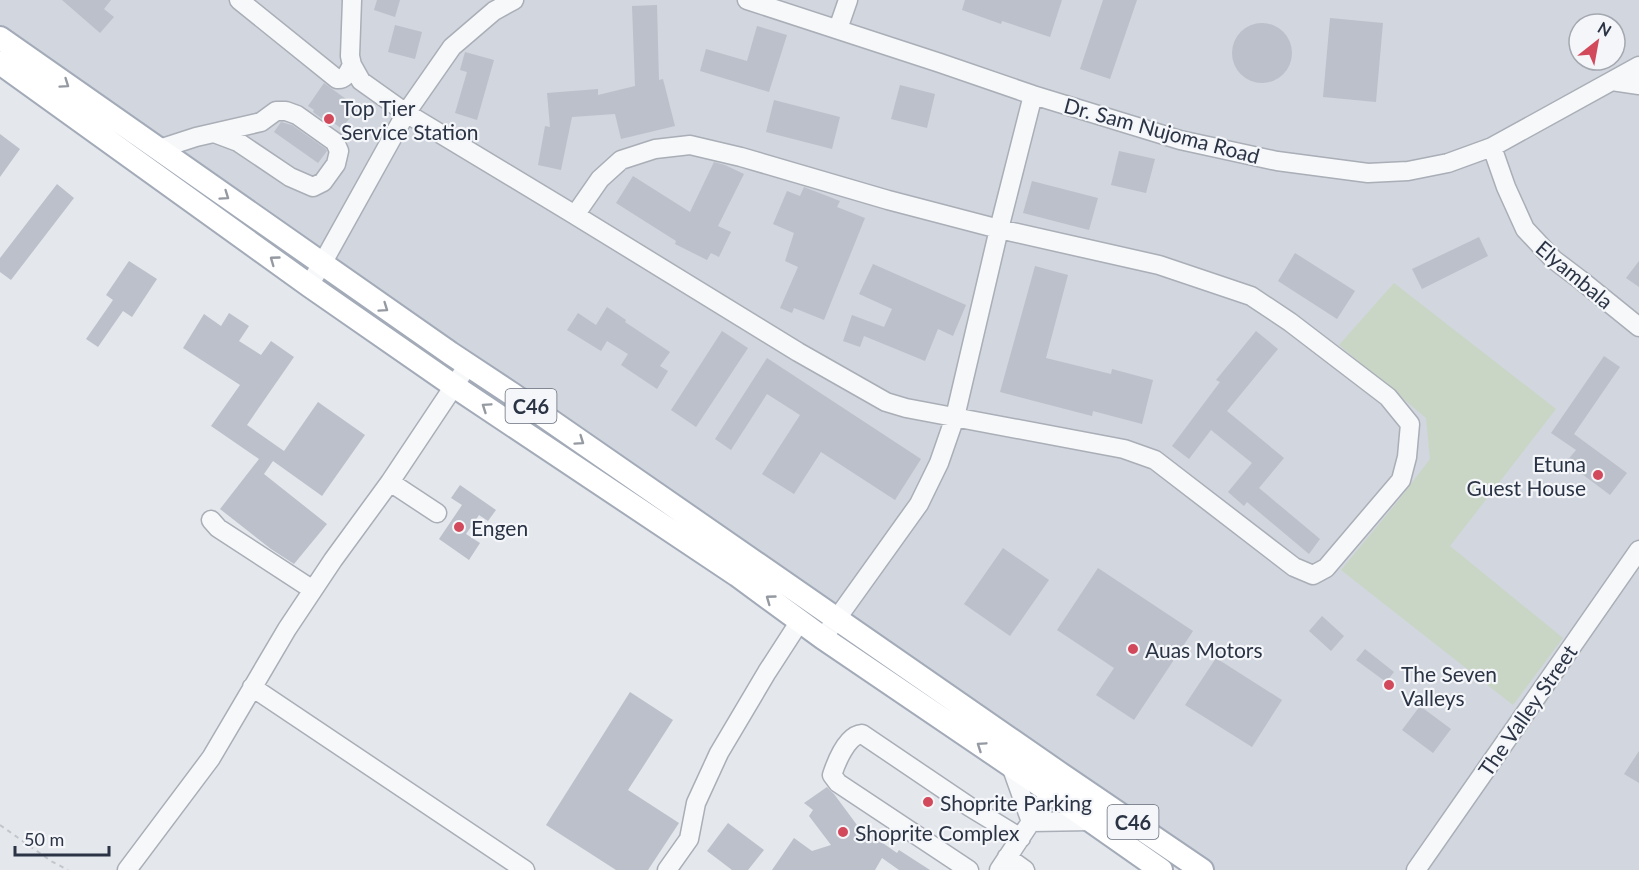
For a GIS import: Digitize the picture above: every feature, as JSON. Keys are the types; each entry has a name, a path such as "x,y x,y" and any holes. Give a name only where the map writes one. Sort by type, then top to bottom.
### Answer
{"main road":[{"name":"C46","path":"0,38 25,68 309,285 454,386 737,575 824,638 1011,766 1102,801 1202,870"},
{"name":"C46","path":"0,63 25,68 159,149 468,365 837,618 1056,784 1090,821 1161,870"}],"street":[{"path":"239,0 337,79 345,77 352,65"},
{"path":"352,0 350,49 352,65 361,81 406,113 798,352 886,402 906,408 1124,449 1155,460 1294,567 1313,575 1326,568 1401,480 1407,456 1410,424 1388,397 1290,322 1251,296 1159,265 999,229 690,145 655,149 621,160 600,179 575,215"},
{"path":"309,285 406,113 452,47 494,11 514,0"},
{"name":"Dr. Sam Nujoma Road","path":"747,0 1033,95 1180,140 1277,161 1368,173 1408,171 1448,163 1492,147 1639,66"},
{"path":"838,29 848,0"},
{"path":"1612,81 1639,85"},
{"path":"824,638 919,504 939,463 955,417 1033,95"},
{"path":"159,149 196,137 261,122 276,111 286,111 335,142 339,152 336,164 323,182 313,188 290,177 238,142 214,133"},
{"name":"Elyambala","path":"1492,147 1506,187 1525,229 1553,259 1639,327"},
{"path":"128,870 211,758 287,629 390,482 468,365"},
{"path":"390,482 437,513"},
{"path":"211,520 218,528 313,590"},
{"name":"The Valley Street","path":"1416,870 1639,550"},
{"path":"667,870 689,839 696,803 719,753 800,621"},
{"path":"252,687 525,870"},
{"path":"969,870 838,783 832,776 836,765 856,734 862,734 970,807 1021,838"},
{"path":"1011,766 1031,822"},
{"path":"1025,870 1003,864 1056,784"},
{"path":"1031,822 1090,821 1102,801"}],"path":[{"path":"0,825 51,861 68,870"}],"shaded area":[{"path":"0,0 1639,0 1639,870 1200,870 0,38"}],"green space":[{"path":"1394,283 1556,409 1450,546 1563,638 1513,705 1341,570 1430,459 1426,418 1339,345"}],"building":[{"path":"62,0 111,0 104,9 114,17 100,33"},
{"path":"377,0 400,0 395,17 374,10"},
{"path":"965,0 1062,0 1050,37 1002,21 1001,24 962,10"},
{"path":"1103,0 1137,0 1110,79 1080,69"},
{"path":"657,5 659,80 663,79 675,126 621,139 615,114 572,117 561,170 538,165 545,126 550,127 547,93 598,89 598,95 635,86 632,6"},
{"path":"1330,18 1383,23 1376,102 1323,97"},
{"path":"1256,23 1268,23 1284,31 1290,41 1292,53 1290,65 1284,75 1268,83 1256,83 1240,75 1232,59 1232,47 1240,31"},
{"path":"395,25 422,32 415,59 388,52"},
{"path":"757,26 787,35 769,92 700,71 706,49 747,61"},
{"path":"465,52 494,60 477,120 455,113 467,72 460,70"},
{"path":"324,83 357,107 342,129 331,121 329,124 308,106"},
{"path":"900,85 935,94 927,128 891,119"},
{"path":"774,100 840,117 832,149 766,132"},
{"path":"281,122 292,125 326,149 327,151 318,163 274,132"},
{"path":"0,134 20,149 0,177"},
{"path":"1119,151 1155,159 1146,193 1111,185"},
{"path":"714,162 744,174 718,226 731,232 719,257 711,253 707,260 675,244 676,241 616,203 633,176 690,212"},
{"path":"1032,181 1098,198 1089,230 1023,213"},
{"path":"57,184 74,198 11,280 0,272 0,258"},
{"path":"804,187 840,201 837,207 865,218 824,320 794,308 792,313 780,308 798,267 785,261 794,233 773,224 787,191 800,196"},
{"path":"1479,237 1488,256 1422,289 1412,269"},
{"path":"1295,253 1355,291 1337,319 1278,281"},
{"path":"129,261 157,279 132,317 123,311 98,347 86,339 113,300 106,295"},
{"path":"1639,261 1639,287 1626,278"},
{"path":"873,264 966,305 953,336 938,329 925,361 864,336 860,347 843,341 852,315 884,327 892,309 859,294"},
{"path":"1035,266 1068,275 1046,358 1111,374 1112,369 1153,380 1142,424 1093,411 1092,416 1000,392"},
{"path":"607,307 670,352 660,366 668,371 657,389 621,365 628,354 607,341 601,351 567,330 578,313 596,325"},
{"path":"229,313 249,326 239,341 261,355 271,341 294,357 247,425 284,451 318,402 365,435 322,496 273,461 264,474 327,524 294,564 220,509 259,459 211,426 240,385 183,348 204,314 221,326"},
{"path":"722,331 748,348 696,427 671,410"},
{"path":"1256,331 1278,349 1227,411 1284,458 1259,488 1320,539 1309,554 1247,502 1244,506 1228,492 1252,463 1211,430 1189,459 1172,446 1220,382 1216,380"},
{"path":"1604,356 1620,367 1574,434 1627,473 1610,495 1566,462 1576,450 1551,433"},
{"path":"767,358 921,459 895,500 821,452 794,494 762,474 800,415 767,394 731,450 715,439"},
{"name":"Engen","path":"460,485 496,510 488,521 479,515 466,534 480,543 469,560 439,539 462,505 451,498"},
{"path":"1003,548 1049,580 1010,636 964,604"},
{"name":"Auas Motors","path":"1098,568 1193,631 1134,720 1096,695 1114,668 1057,630"},
{"path":"1322,616 1344,636 1331,651 1309,631"},
{"path":"1365,649 1394,672 1386,682 1356,660"},
{"path":"1216,658 1282,700 1252,747 1185,705"},
{"path":"630,692 673,720 628,790 679,823 648,870 616,870 546,825"},
{"path":"1420,706 1451,729 1433,753 1402,730"},
{"path":"1639,751 1639,783 1624,774"},
{"name":"Shoprite Complex","path":"827,787 857,825 897,853 899,850 930,870 899,870 882,858 875,870 772,870 794,838 812,851 831,845 809,816 813,810 804,803"},
{"path":"728,823 764,850 748,870 732,870 707,851"}],"place":[{"name":"Top Tier Service Station","path":"329,119"},
{"name":"Etuna Guest House","path":"1598,475"},
{"name":"Engen","path":"459,527"},
{"name":"Auas Motors","path":"1133,649"},
{"name":"The Seven Valleys","path":"1389,685"},
{"name":"Shoprite Parking","path":"928,802"},
{"name":"Shoprite Complex","path":"843,832"}]}
